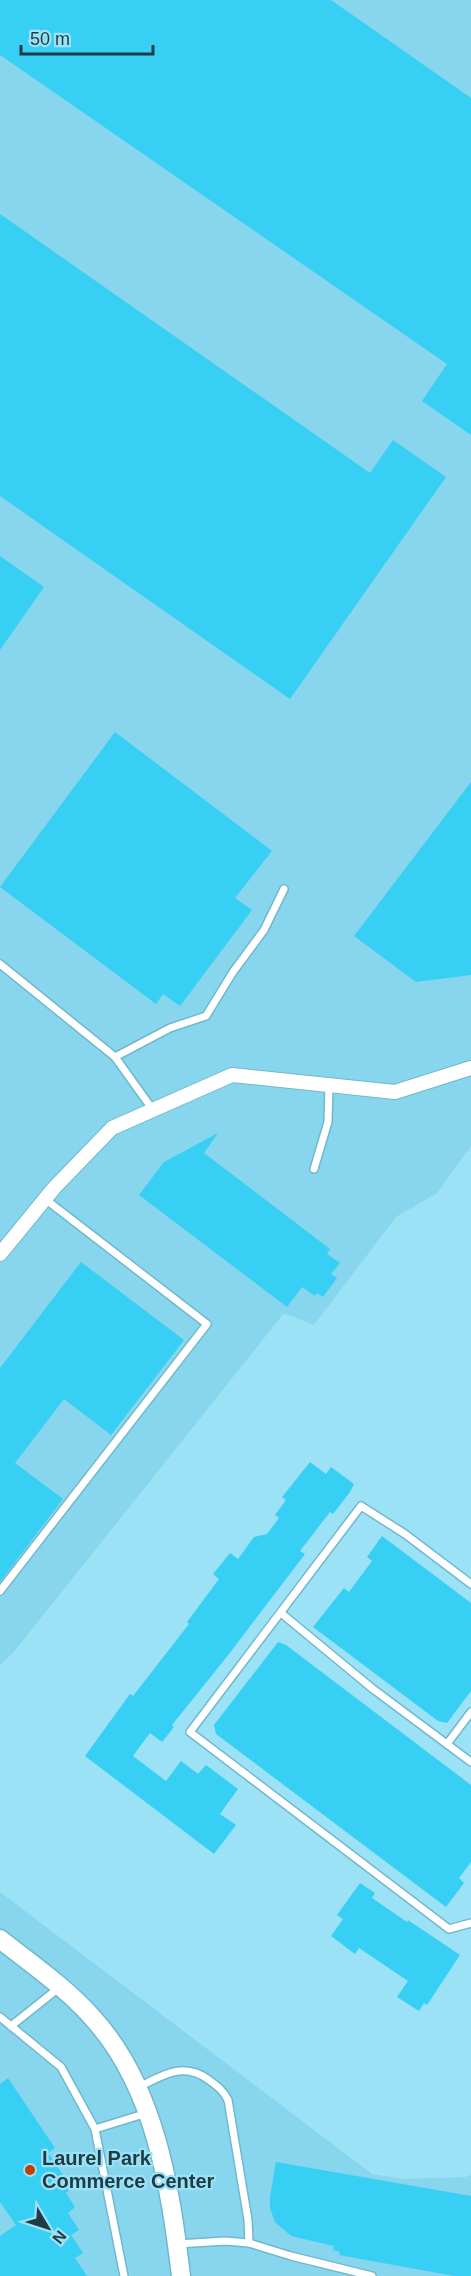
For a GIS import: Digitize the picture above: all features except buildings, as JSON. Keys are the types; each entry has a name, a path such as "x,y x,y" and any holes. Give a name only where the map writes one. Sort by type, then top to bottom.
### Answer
{"street":[{"path":"0,1254 45,1199 112,1128 232,1075 396,1092 471,1068"},
{"path":"1,1941 60,1987 91,2015 120,2052 138,2087 147,2113 169,2196 182,2276"}],"lane":[{"path":"116,1057 170,1028 206,1016 233,972 264,930 284,889"},
{"path":"0,964 116,1057 153,1110"},
{"path":"314,1169 328,1122 330,1085"},
{"path":"0,1591 207,1324 45,1199"},
{"path":"471,1584 405,1534 361,1506 190,1732 449,1929 471,1923"},
{"path":"281,1613 373,1689 471,1762"},
{"path":"447,1744 471,1712"},
{"path":"11,2026 60,1987"},
{"path":"0,2017 61,2067 95,2129 124,2276"},
{"path":"138,2087 175,2070 188,2070 202,2074 224,2091 228,2100 248,2220 249,2242"},
{"path":"95,2129 147,2113"},
{"path":"178,2244 249,2242 291,2256 372,2276"}],"shaded area":[{"path":"0,0 471,0 471,1146 437,1193 396,1217 314,1325 284,1313 13,1653 0,1665"},
{"path":"0,1892 372,2174 403,2179 471,2175 471,2276 0,2276"}],"place":[{"name":"Laurel Park Commerce Center","path":"30,2170"}]}
